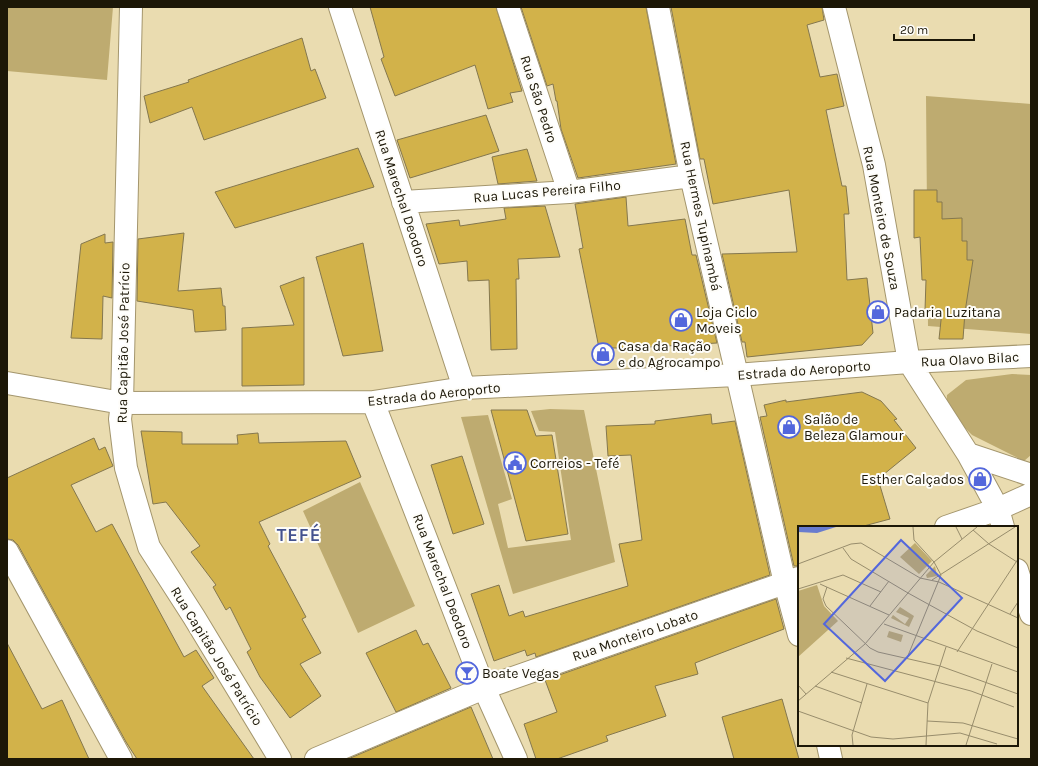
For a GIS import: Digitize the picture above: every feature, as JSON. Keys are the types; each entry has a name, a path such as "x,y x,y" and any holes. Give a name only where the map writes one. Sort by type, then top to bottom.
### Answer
{"street":[{"name":"Rua Capitão José Patrício","path":"131,7 122,403 120,418 126,468 149,547 194,617 280,759"},
{"name":"Rua Marechal Deodoro","path":"340,7 464,388"},
{"name":"Rua São Pedro","path":"508,7 569,192"},
{"name":"Rua Hermes Tupinambá","path":"658,7 690,176 736,375 792,580 798,627"},
{"name":"Rua Monteiro de Souza","path":"834,7 874,165 909,362 968,454 1000,518"},
{"name":"Rua Lucas Pereira Filho","path":"403,202 569,192 690,176"},
{"name":"Rua Olavo Bilac","path":"909,362 1031,356"},
{"name":"Estrada do Aeroporto","path":"7,383 122,403 373,402 464,388 736,375 909,362"},
{"name":"Rua Marechal Deodoro","path":"373,402 484,688 516,759"},
{"path":"968,454 1031,475"},
{"path":"952,526 1000,518 1031,494"},
{"path":"7,551 121,759"},
{"path":"1018,573 1031,614"},
{"name":"Rua Monteiro Lobato","path":"316,759 484,688 792,580"},
{"path":"828,746 831,759"}],"shaded area":[{"path":"7,7 113,7 107,80 7,71"},
{"path":"926,96 1031,104 1031,334 928,326"},
{"path":"1012,374 1031,375 1031,455 1024,461 972,435 946,409 947,395 966,380"},
{"path":"550,409 584,410 615,562 513,594 461,417 488,415 512,499 498,504 508,548 571,540 555,432 539,431 531,411"},
{"path":"360,482 415,606 358,633 303,511"}],"building":[{"path":"370,7 496,7 522,91 510,93 513,102 488,109 475,65 395,96 381,59 384,57"},
{"path":"521,7 646,7 676,164 578,178 561,129 553,84 547,86"},
{"path":"671,7 822,7 824,20 807,25 820,77 837,74 844,106 826,110 842,186 846,186 849,214 844,214 847,280 867,278 873,333 862,345 747,357 745,342 742,342 722,254 797,252 789,190 713,204 704,159 700,159"},
{"path":"302,38 311,71 315,69 326,98 204,140 192,107 150,123 144,96 189,82 188,80"},
{"path":"486,115 499,151 410,178 397,140"},
{"path":"358,148 374,187 235,228 215,192"},
{"path":"527,149 537,181 498,184 492,157"},
{"path":"914,190 937,190 937,202 942,202 942,219 962,218 962,241 967,241 967,260 973,260 965,312 963,339 939,339 942,311 925,310 926,280 922,280 920,237 914,238"},
{"path":"626,197 628,226 685,219 692,255 696,255 717,343 632,348 599,348 579,249 583,248 575,204"},
{"path":"545,206 560,257 518,259 519,279 516,279 517,349 491,350 489,280 468,281 467,261 439,264 426,224 459,220 460,226 506,219 504,208"},
{"path":"184,233 178,291 221,288 223,306 225,306 226,330 195,332 193,310 137,301 138,239"},
{"path":"105,234 105,243 113,242 112,298 103,296 102,339 71,338 81,244"},
{"path":"363,243 383,351 343,356 316,257"},
{"path":"304,277 304,385 242,386 242,328 294,325 280,286"},
{"path":"862,392 881,401 897,419 894,420 916,448 878,479 890,519 864,526 798,526 798,566 794,566 760,417 767,416 764,405 786,400 786,402"},
{"path":"491,410 527,410 536,436 552,435 568,534 526,541"},
{"path":"711,414 712,424 735,421 770,575 536,657 535,653 527,656 525,650 494,661 471,594 499,585 509,616 523,611 525,617 628,586 619,544 642,540 631,455 608,456 606,426 655,424 655,421"},
{"path":"141,431 182,432 182,444 238,444 237,435 258,433 259,443 346,441 361,477 259,522 270,544 268,546 306,617 302,619 321,653 300,664 321,696 290,718 260,677 247,652 251,649 230,607 226,610 213,587 216,585 191,552 200,546 166,502 153,504"},
{"path":"94,438 99,450 105,447 113,466 71,485 96,532 112,524 184,657 196,650 214,678 202,686 254,759 137,759 126,742 18,545 13,540 7,539 7,478"},
{"path":"462,456 484,524 453,534 431,465"},
{"path":"776,599 784,629 695,663 698,674 655,686 666,716 606,736 608,741 557,759 536,759 524,724 557,712 545,680"},
{"path":"416,630 423,645 428,643 451,688 396,712 366,653"},
{"path":"7,643 42,709 62,700 89,759 7,759"},
{"path":"782,699 799,759 734,759 722,717"},
{"path":"471,707 493,759 348,759"}],"place":[{"name":"Padaria Luzitana","path":"878,312"},
{"name":"Loja Ciclo Moveis","path":"681,320"},
{"name":"Casa da Ração e do Agrocampo","path":"603,354"},
{"name":"Salão de Beleza Glamour","path":"789,427"},
{"name":"Correios - Tefé","path":"515,463"},
{"name":"Esther Calçados","path":"980,479"},
{"name":"Boate Vegas","path":"467,673"}],"district":[{"name":"TEFÉ","path":"299,535"}]}
